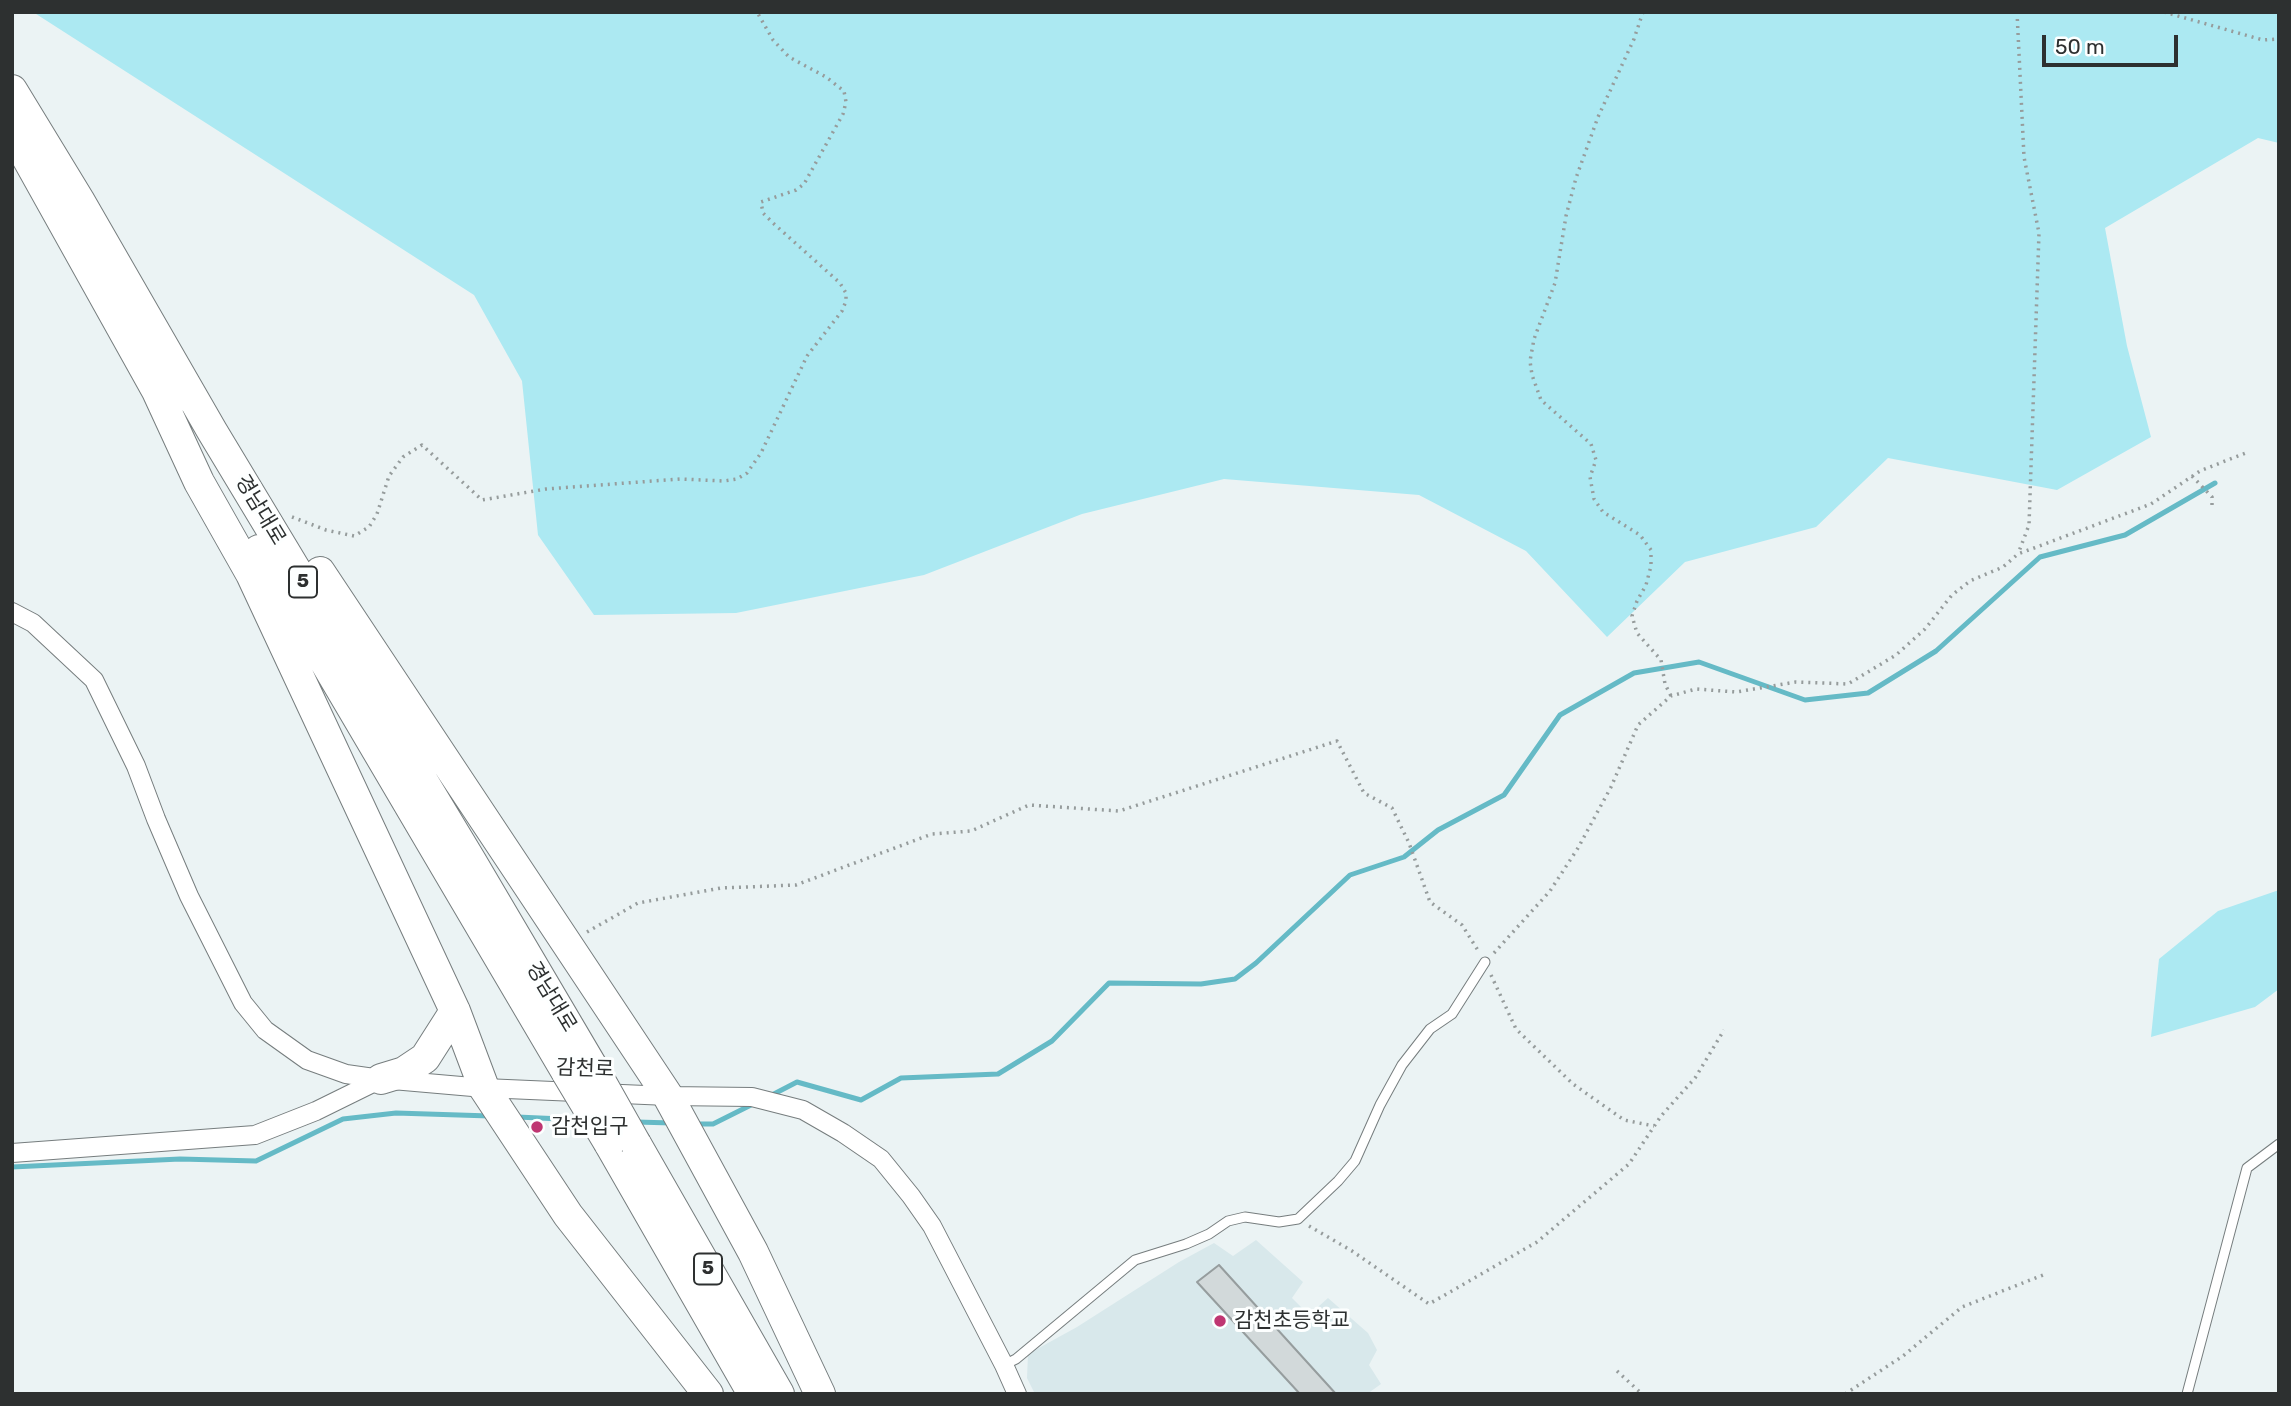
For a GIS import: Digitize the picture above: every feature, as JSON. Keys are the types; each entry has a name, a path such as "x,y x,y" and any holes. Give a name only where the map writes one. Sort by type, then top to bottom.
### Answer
{"highway":[{"name":"경남대로","path":"12,90 79,200 212,431 471,861 582,1073"},
{"name":"경남대로","path":"12,131 157,391 211,469 582,1073"},
{"path":"157,391 199,482 251,573 498,1109 568,1215 708,1394"},
{"path":"212,431 259,480 678,1114 753,1252 820,1394"},
{"path":"381,1079 404,1072 425,1058 455,1012"},
{"name":"5","path":"582,1073 622,1143 779,1394"},
{"path":"622,1143 753,1394"}],"street":[{"name":"감천로","path":"12,612 33,623 94,680 136,766 189,896 243,1003 265,1030 307,1060 346,1074 381,1079 498,1109 678,1114 752,1097 803,1110 881,1159 911,1196 932,1226 1017,1394"},
{"path":"12,1153 255,1135 316,1111 381,1079"}],"lane":[{"path":"1004,1365 1016,1359 1135,1260 1186,1244 1209,1234 1228,1221 1245,1217 1279,1222 1298,1219 1355,1161 1380,1105 1402,1065 1430,1029 1451,1014 1485,961"},
{"path":"2188,1394 2247,1168 2279,1144"}],"path":[{"path":"280,512 326,530 354,536 369,527 377,514 389,476 403,457 422,445 482,500 546,489 680,479 724,481 737,479 747,473 761,453 807,356 846,302 846,293 840,283 763,213 761,202 796,190 804,184 843,114 846,102 844,92 826,77 789,57 773,40 757,12"},
{"path":"1643,12 1634,39 1598,117 1576,178 1566,216 1555,283 1534,339 1530,361 1541,400 1591,444 1596,460 1590,477 1594,499 1603,512 1640,535 1651,550 1651,566 1646,585 1632,616 1637,633 1661,660 1665,684 1671,696"},
{"path":"2017,12 2024,157 2039,233 2029,524 2018,554"},
{"path":"2164,12 2263,40 2279,39"},
{"path":"1485,961 1550,891 1611,788 1638,725 1671,696 1696,689 1736,692 1788,683 1848,684 1896,655 1925,629 1952,595 1970,581 2004,566 2018,554 2151,504 2200,471 2249,452"},
{"path":"2192,477 2212,498 2212,507"},
{"path":"587,932 638,903 721,888 796,886 932,834 971,831 1030,805 1119,811 1337,741 1364,793 1392,807 1430,902 1462,925 1485,961 1516,1029 1573,1084 1624,1120 1654,1126"},
{"path":"1298,1219 1352,1251 1429,1304 1537,1242 1629,1164 1661,1116 1695,1078 1724,1030"},
{"path":"1845,1394 1903,1356 1962,1307 2043,1275"},
{"path":"1617,1371 1642,1394"}],"shaded area":[{"path":"33,12 2279,12 2279,143 2258,138 2105,228 2127,346 2151,437 2057,490 1888,458 1816,527 1685,562 1607,637 1526,551 1419,495 1224,479 1082,514 924,575 736,613 594,615 538,535 522,381 474,295"},
{"path":"2279,890 2279,989 2255,1007 2151,1037 2159,959 2218,911"},
{"name":"감천초등학교","path":"1256,1240 1303,1282 1292,1298 1309,1315 1328,1298 1368,1333 1377,1350 1369,1365 1381,1384 1367,1394 1035,1394 1027,1378 1028,1354 1214,1243 1233,1256"}],"building":[{"path":"1219,1265 1336,1394 1300,1394 1197,1282"}],"waterway":[{"path":"770,1096 797,1082 861,1100 901,1078 998,1074 1052,1041 1109,983 1201,984 1235,979 1256,963 1350,875 1404,857 1438,830 1504,795 1560,715 1634,673 1699,662 1805,700 1868,693 1936,651 2040,557 2125,535 2215,483"},
{"path":"696,1124 713,1124 755,1103"},
{"path":"12,1167 180,1159 256,1161 343,1119 396,1113 490,1116"},
{"path":"517,1117 585,1120"},
{"path":"636,1122 672,1123"}],"place":[{"name":"감천입구","path":"537,1127"},
{"name":"감천초등학교","path":"1220,1321"}]}
